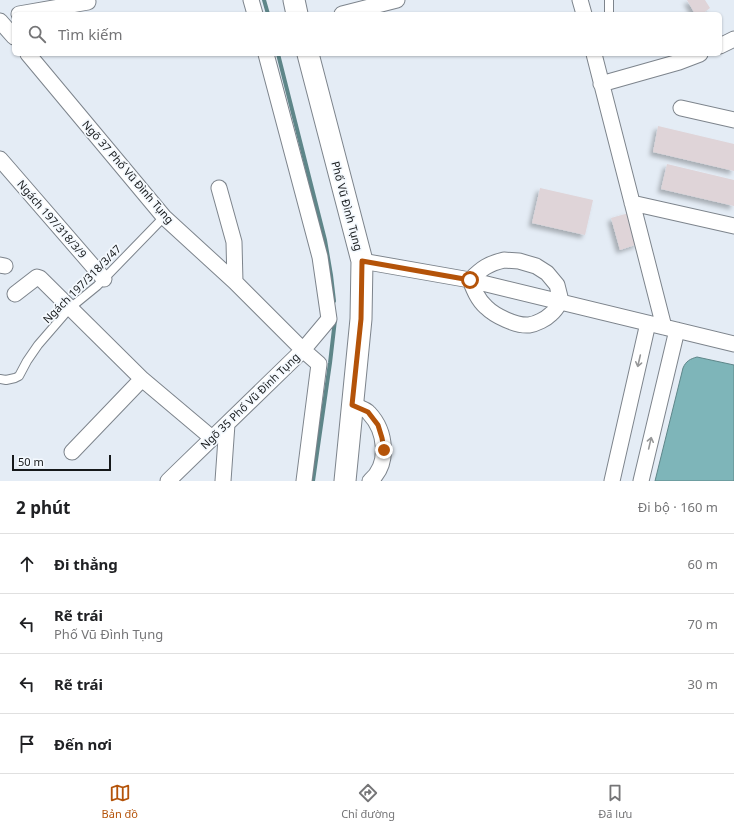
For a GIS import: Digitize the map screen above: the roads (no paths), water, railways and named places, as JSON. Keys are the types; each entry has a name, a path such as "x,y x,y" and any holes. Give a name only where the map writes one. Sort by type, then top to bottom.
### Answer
{"street":[{"path":"251,0 254,12"},
{"path":"294,0 297,12"},
{"path":"350,12 397,0"},
{"path":"580,0 583,12"},
{"path":"30,12 88,2"},
{"path":"0,17 12,15"},
{"path":"0,21 12,35"},
{"path":"722,45 734,39"},
{"name":"Ngõ 37 Phố Vũ Đình Tụng","path":"30,56 164,217 235,282 319,364 304,481"},
{"name":"Ngõ 35 Phố Vũ Đình Tụng","path":"168,481 303,350 329,319 320,257 267,56"},
{"name":"Phố Vũ Đình Tụng","path":"309,56 362,261 361,319 345,481"},
{"path":"595,56 632,203 671,328 641,481"},
{"path":"601,84 679,62 695,56"},
{"path":"681,108 734,120"},
{"name":"Ngách 197/318/3/9","path":"0,159 104,279"},
{"path":"219,188 234,242 235,282"},
{"path":"632,203 734,226"},
{"path":"504,260 519,261 536,266 547,273 557,285 560,302 552,314 542,321 528,325 512,322 497,316 485,306 476,294 470,280 480,270 491,264 504,260"},
{"path":"362,261 470,280 734,344"},
{"path":"15,294 35,278 39,277 142,379 212,438"},
{"path":"612,481 648,323"},
{"path":"72,452 142,379"},
{"path":"352,405 368,412 378,425 382,438 384,450 381,466 370,481"},
{"path":"223,481 227,424"}],"lane":[{"path":"609,0 609,12"},
{"name":"Ngách 197/318/3/47","path":"0,379 6,380 19,376 38,345 70,308 97,286 164,217"}],"water":[{"path":"697,357 734,365 734,481 655,481 683,368 688,361"}],"waterway":[{"path":"264,0 267,12"},
{"path":"279,56 325,240 334,301"},
{"path":"313,481 335,320"}]}
